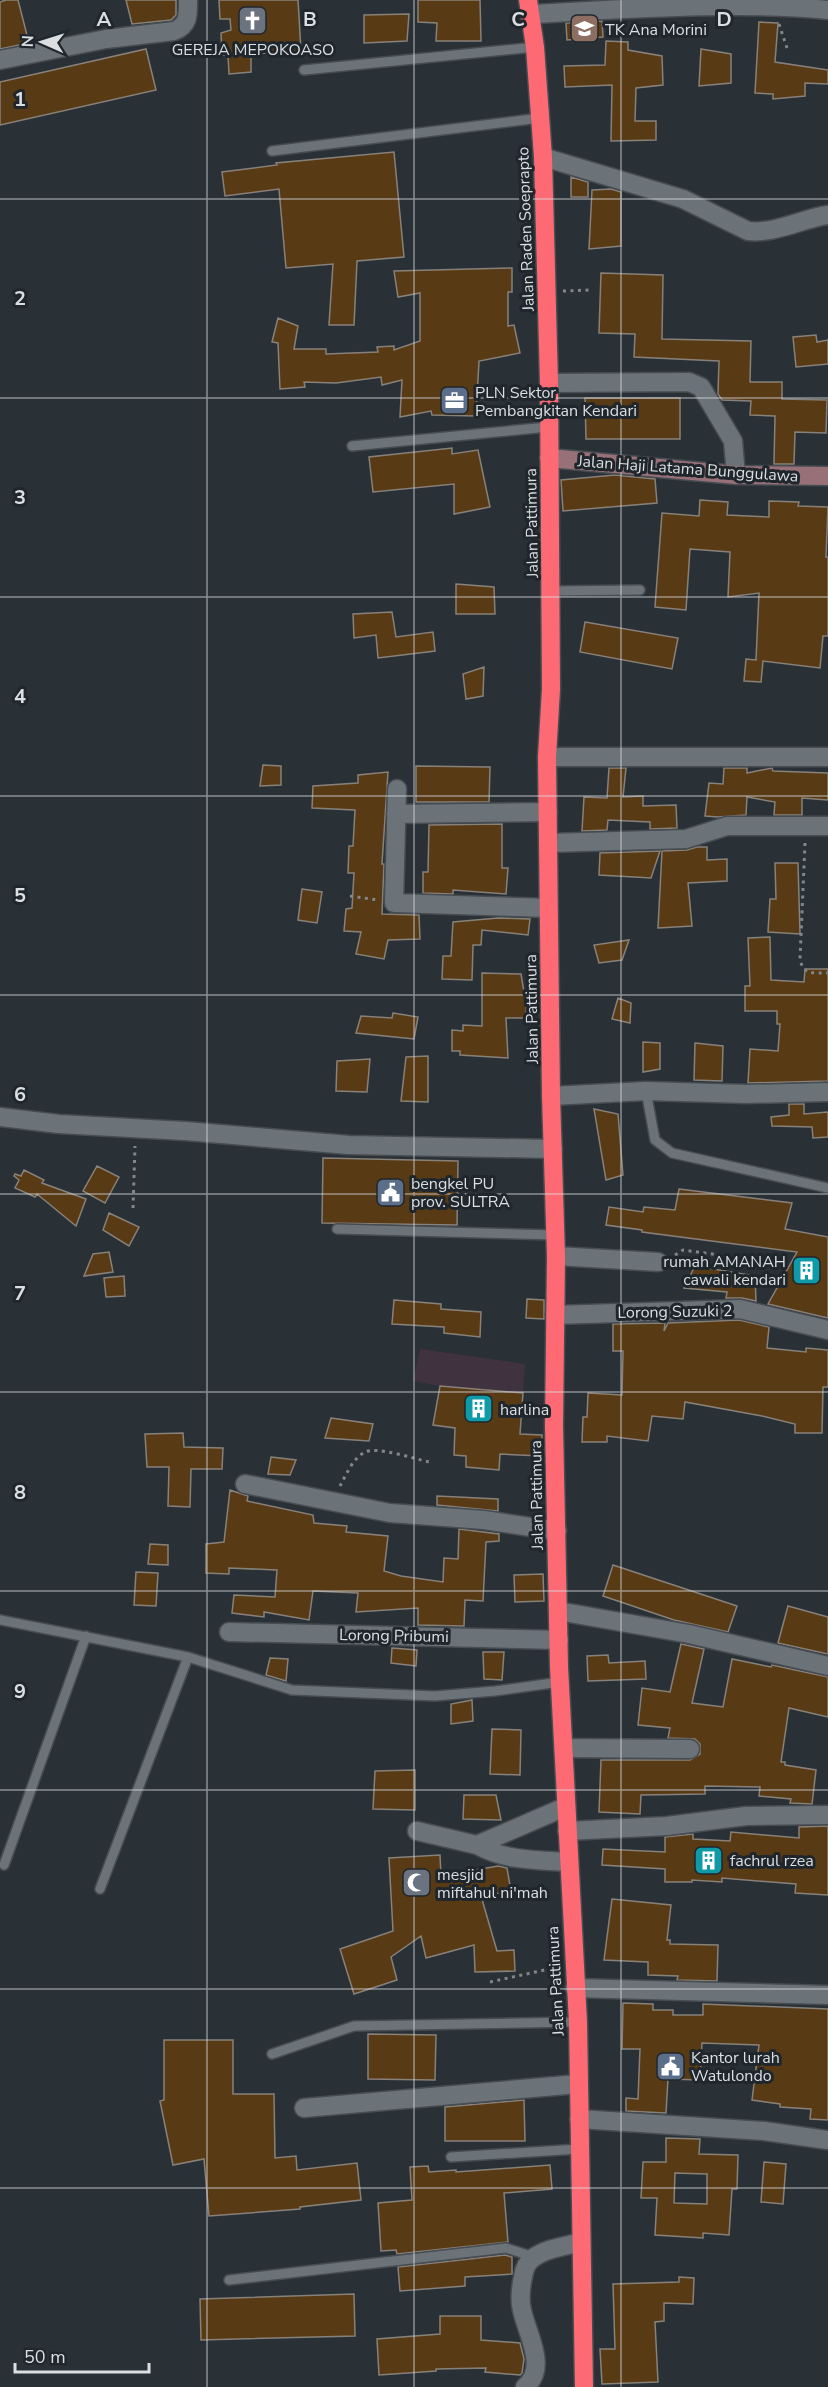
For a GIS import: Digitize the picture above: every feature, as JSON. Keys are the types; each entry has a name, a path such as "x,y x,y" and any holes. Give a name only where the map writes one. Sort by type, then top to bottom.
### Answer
{"highway":[{"name":"Jalan Raden Soeprapto","path":"529,7 535,47 543,158 549,458"},
{"name":"Jalan Pattimura","path":"549,458 551,689 547,757 548,908 556,1256 558,1611 565,1807 578,2022 584,2387"}],"main road":[{"name":"Jalan Haji Latama Bunggulawa","path":"549,458 735,475 828,476"}],"street":[{"path":"0,60 106,39 174,31 183,27 187,21 188,0"},
{"path":"529,7 629,9 772,6 828,10"},
{"path":"543,158 683,199 748,231 760,232 828,215"},
{"path":"549,383 689,382 701,387 733,441 735,475"},
{"path":"547,757 828,757"},
{"path":"397,789 394,903 548,908"},
{"path":"396,814 548,812"},
{"path":"549,843 686,839 727,826 828,826"},
{"path":"551,1096 646,1092 747,1094 828,1092"},
{"path":"0,1116 59,1124 185,1131 349,1145 553,1149"},
{"path":"556,1256 658,1262"},
{"name":"Lorong Suzuki 2","path":"555,1315 740,1310 828,1330"},
{"path":"245,1484 390,1513 484,1520 557,1531"},
{"path":"558,1611 689,1634 828,1666"},
{"name":"Lorong Pribumi","path":"230,1632 559,1640"},
{"path":"564,1748 690,1749"},
{"path":"477,1845 565,1807"},
{"path":"567,1831 667,1826 746,1816 828,1815"},
{"path":"417,1831 477,1845 492,1854 505,1858 569,1862"},
{"path":"575,1988 828,1995"},
{"path":"304,2108 578,2084"},
{"path":"579,2119 742,2129 828,2140"},
{"path":"525,2387 534,2375 535,2355 531,2334 521,2306 520,2288 524,2272 534,2257 548,2250 581,2242"}],"lane":[{"path":"304,70 535,47"},
{"path":"272,151 540,118"},
{"path":"352,446 548,427"},
{"path":"551,591 640,590"},
{"path":"646,1092 655,1140 672,1153 828,1188"},
{"path":"337,1229 555,1235"},
{"path":"0,1620 188,1657 292,1690 435,1696 560,1682"},
{"path":"4,1865 86,1636"},
{"path":"100,1889 188,1657"},
{"path":"272,2054 354,2026 578,2022"},
{"path":"451,2157 579,2149"},
{"path":"229,2280 506,2248 534,2257"}],"path":[{"path":"772,6 787,48"},
{"path":"546,291 591,290"},
{"path":"806,826 800,959 802,968 808,973 828,973"},
{"path":"350,896 394,903"},
{"path":"133,1208 135,1129"},
{"path":"683,1250 779,1263"},
{"path":"331,1500 356,1460 365,1452 378,1451 429,1462"},
{"path":"490,1982 574,1963"}],"shaded area":[{"path":"420,1349 525,1364 523,1393 440,1386 413,1381"}],"building":[{"path":"18,0 29,43 0,49 0,2"},
{"path":"126,0 176,0 176,15 171,20 132,24"},
{"path":"219,0 298,0 301,51 251,54 251,72 229,74 228,55 222,55 221,33 231,30 230,19 220,19"},
{"path":"418,0 480,0 481,41 436,41 437,23 418,22"},
{"path":"409,14 407,41 364,43 364,15"},
{"name":"TK Ana Morini","path":"602,21 603,37 567,40 566,23"},
{"path":"759,22 778,23 775,62 828,70 828,84 805,83 805,96 773,99 773,94 755,93"},
{"path":"606,41 628,42 628,50 662,56 663,85 636,88 635,121 656,121 656,140 611,141 612,85 565,87 564,66 605,65"},
{"path":"146,49 156,90 0,125 0,82"},
{"path":"701,49 731,54 731,83 699,86"},
{"path":"394,152 404,257 357,261 354,325 329,325 333,264 286,268 279,189 225,196 222,172 277,165 276,163"},
{"path":"571,177 588,182 588,197 571,197"},
{"path":"611,189 621,192 621,246 589,249 592,190"},
{"path":"512,268 512,292 508,292 508,326 514,325 520,353 479,361 476,416 432,415 431,411 400,417 402,380 382,385 381,377 336,383 304,382 305,387 280,389 278,343 272,342 278,318 298,326 294,349 326,349 326,354 378,352 377,347 394,346 394,350 420,341 420,293 398,297 394,271"},
{"path":"601,273 663,275 662,339 751,341 750,382 782,382 782,399 827,400 826,433 795,432 794,464 774,464 775,416 750,415 751,401 722,400 718,394 719,361 634,357 635,334 599,333"},
{"path":"816,335 817,342 828,340 828,364 796,367 793,337"},
{"path":"585,398 680,398 680,439 586,439"},
{"path":"452,448 452,454 478,450 490,507 454,514 454,484 373,492 369,457"},
{"path":"615,475 655,479 657,503 563,511 561,480"},
{"path":"700,500 728,502 727,515 769,517 769,501 799,502 798,506 828,507 826,557 828,557 828,636 823,636 820,668 763,661 761,682 744,681 746,659 756,660 759,593 728,597 730,552 690,549 686,610 655,607 662,513 699,516"},
{"path":"456,584 494,587 495,614 456,614"},
{"path":"392,612 396,637 433,632 435,651 378,658 376,635 354,638 353,614"},
{"path":"585,622 678,638 672,669 580,652"},
{"path":"484,667 483,696 466,699 463,674"},
{"path":"263,765 281,766 281,785 260,786"},
{"path":"416,766 490,767 489,802 416,802"},
{"path":"609,768 626,768 623,797 643,796 643,806 676,805 677,828 650,829 650,822 608,820 607,830 582,831 584,797 607,798"},
{"path":"724,768 747,768 747,773 772,768 773,771 828,773 828,800 802,798 802,815 774,815 775,802 747,797 746,815 705,816 709,783 723,784"},
{"path":"388,772 382,864 384,864 382,914 419,915 420,939 388,940 384,959 356,954 361,932 344,931 346,909 352,908 354,873 348,873 349,846 353,846 355,810 312,808 313,786 358,783 358,775"},
{"path":"502,824 502,868 508,868 506,894 453,890 453,894 423,893 423,872 428,872 429,825"},
{"path":"707,847 707,860 727,859 727,881 688,883 692,926 658,928 662,851 687,850"},
{"path":"660,851 651,878 599,875 600,853"},
{"path":"775,863 798,863 800,934 768,932 770,899 776,899"},
{"path":"302,889 322,892 317,923 298,920"},
{"path":"498,918 530,919 528,935 482,930 481,945 473,945 472,980 442,979 443,956 451,956 453,922"},
{"path":"770,937 771,980 804,982 805,969 828,969 828,1081 748,1083 750,1049 778,1051 780,1024 777,1024 777,1011 745,1011 745,986 750,986 748,938"},
{"path":"629,940 622,960 599,963 594,945"},
{"path":"482,973 521,974 525,998 527,998 526,1018 506,1018 508,1058 460,1055 460,1051 452,1051 452,1030 463,1031 463,1025 482,1026"},
{"path":"618,998 631,1003 630,1023 612,1019"},
{"path":"393,1013 418,1017 414,1039 356,1033 361,1016 392,1018"},
{"path":"643,1042 660,1043 660,1069 643,1072"},
{"path":"695,1043 723,1046 722,1081 694,1080"},
{"path":"428,1056 428,1102 401,1101 406,1057"},
{"path":"370,1059 367,1092 336,1091 337,1061"},
{"path":"789,1104 804,1104 804,1114 828,1112 828,1137 813,1138 812,1127 772,1126 771,1117 789,1115"},
{"path":"594,1109 618,1114 623,1175 606,1180"},
{"name":"bengkel PU prov. SULTRA","path":"323,1158 458,1161 457,1225 322,1223"},
{"path":"97,1166 119,1177 105,1203 83,1191"},
{"path":"24,1170 44,1180 42,1183 86,1199 76,1226 37,1194 35,1197 15,1188 19,1180 14,1176 15,1174 21,1176"},
{"path":"679,1189 792,1203 785,1229 828,1237 828,1318 768,1304 797,1252 642,1232 642,1230 606,1225 609,1207 643,1212 644,1207 675,1210"},
{"path":"109,1213 139,1227 129,1246 103,1230"},
{"path":"109,1252 113,1272 84,1276 93,1254"},
{"path":"695,1266 755,1276 756,1301 726,1298 727,1292 684,1288"},
{"path":"124,1276 125,1296 106,1297 104,1278"},
{"path":"527,1299 544,1300 544,1319 526,1318"},
{"path":"394,1300 441,1304 441,1309 481,1312 480,1337 444,1333 444,1327 392,1324"},
{"path":"739,1320 769,1327 767,1348 806,1352 806,1348 828,1350 828,1387 823,1387 822,1433 795,1433 795,1424 685,1402 683,1419 652,1416 648,1441 607,1436 607,1442 582,1442 583,1417 587,1417 588,1393 622,1395 623,1351 613,1351 613,1324 665,1323 664,1331 668,1323"},
{"path":"440,1386 523,1393 520,1434 542,1435 541,1456 500,1454 499,1470 466,1467 466,1456 454,1455 455,1428 433,1425"},
{"path":"331,1418 373,1424 369,1441 325,1438"},
{"path":"183,1433 184,1447 223,1448 222,1469 191,1469 190,1507 168,1506 169,1467 147,1467 145,1434"},
{"path":"271,1457 296,1460 290,1475 268,1474"},
{"path":"230,1490 248,1496 247,1501 313,1515 314,1523 347,1526 346,1532 388,1536 384,1571 401,1576 443,1582 444,1558 458,1559 459,1529 499,1534 499,1541 486,1542 483,1601 465,1600 464,1626 418,1625 418,1608 356,1612 358,1593 313,1591 309,1620 264,1612 264,1617 232,1613 234,1595 275,1597 277,1570 229,1568 229,1574 206,1573 206,1544 224,1542"},
{"path":"437,1496 498,1499 498,1511 437,1505"},
{"path":"150,1544 168,1545 168,1565 148,1564"},
{"path":"613,1565 737,1606 728,1632 674,1620 603,1596"},
{"path":"136,1572 158,1573 156,1606 134,1605"},
{"path":"543,1574 544,1601 515,1602 514,1575"},
{"path":"788,1606 828,1617 828,1654 778,1643"},
{"path":"681,1644 704,1649 692,1703 723,1707 732,1659 828,1677 828,1717 789,1708 781,1762 785,1762 785,1765 816,1770 812,1804 790,1803 791,1799 759,1796 760,1787 705,1786 705,1794 641,1795 640,1814 599,1812 601,1760 690,1760 700,1754 700,1744 695,1739 668,1738 670,1728 638,1725 642,1688 670,1692"},
{"path":"392,1648 417,1650 416,1666 391,1663"},
{"path":"483,1652 504,1652 502,1680 484,1679"},
{"path":"608,1655 609,1663 645,1661 646,1679 588,1681 587,1656"},
{"path":"270,1658 288,1659 286,1681 266,1675"},
{"path":"472,1700 473,1721 451,1724 451,1704"},
{"path":"492,1729 521,1730 520,1775 490,1774"},
{"path":"415,1770 415,1810 373,1809 375,1771"},
{"path":"464,1795 496,1795 501,1820 463,1819"},
{"path":"828,1826 828,1895 795,1893 796,1884 722,1878 722,1882 692,1880 692,1882 665,1882 665,1869 602,1865 603,1849 665,1852 665,1837 693,1834 693,1839 730,1841 731,1832 799,1838 799,1827"},
{"path":"440,1855 441,1876 498,1866 507,1868 511,1891 481,1896 497,1951 514,1950 515,1971 475,1972 474,1945 426,1958 421,1936 391,1957 397,1980 354,1994 340,1949 393,1931 389,1858"},
{"path":"612,1899 671,1905 667,1940 670,1940 670,1944 718,1945 717,1981 677,1980 678,1976 648,1975 648,1962 604,1960"},
{"path":"623,2003 653,2004 653,2010 673,2010 673,2015 703,2015 703,2004 828,2009 828,2120 810,2119 811,2109 780,2107 780,2104 752,2100 759,2045 702,2043 700,2080 668,2079 666,2113 626,2111 626,2098 638,2099 640,2049 622,2049"},
{"path":"368,2034 436,2035 435,2080 368,2079"},
{"path":"164,2040 233,2040 233,2094 274,2094 275,2158 296,2156 297,2170 357,2163 361,2200 300,2207 300,2209 209,2216 204,2159 173,2165 160,2101 164,2100"},
{"path":"524,2100 525,2141 445,2141 445,2107"},
{"path":"666,2138 700,2139 699,2154 738,2155 737,2189 732,2189 729,2235 703,2233 703,2238 655,2235 657,2198 641,2198 643,2162 666,2162","holes":["675,2173 707,2174 707,2204 674,2203"]},
{"path":"764,2162 786,2164 783,2204 761,2202"},
{"path":"550,2165 552,2189 504,2193 508,2242 397,2254 396,2250 381,2251 378,2203 412,2200 410,2167 428,2166 429,2172 456,2170 456,2172"},
{"path":"505,2255 512,2257 512,2274 465,2277 465,2286 400,2291 398,2267"},
{"path":"679,2277 694,2278 693,2304 664,2303 664,2321 655,2322 658,2382 602,2384 600,2349 615,2349 613,2284 679,2282"},
{"path":"354,2294 355,2336 201,2340 200,2299"},
{"path":"440,2316 481,2316 481,2340 520,2343 524,2359 522,2373 520,2375 485,2372 486,2368 436,2369 436,2371 379,2375 377,2339 440,2334"}],"place":[{"name":"GEREJA MEPOKOASO","path":"253,21"},
{"name":"TK Ana Morini","path":"584,29"},
{"name":"PLN Sektor Pembangkitan Kendari","path":"454,401"},
{"name":"bengkel PU prov. SULTRA","path":"390,1192"},
{"name":"rumah AMANAH cawali kendari","path":"807,1270"},
{"name":"harlina","path":"479,1409"},
{"name":"fachrul rzea","path":"709,1860"},
{"name":"mesjid miftahul ni'mah","path":"416,1883"},
{"name":"Kantor lurah Watulondo","path":"670,2066"}]}
